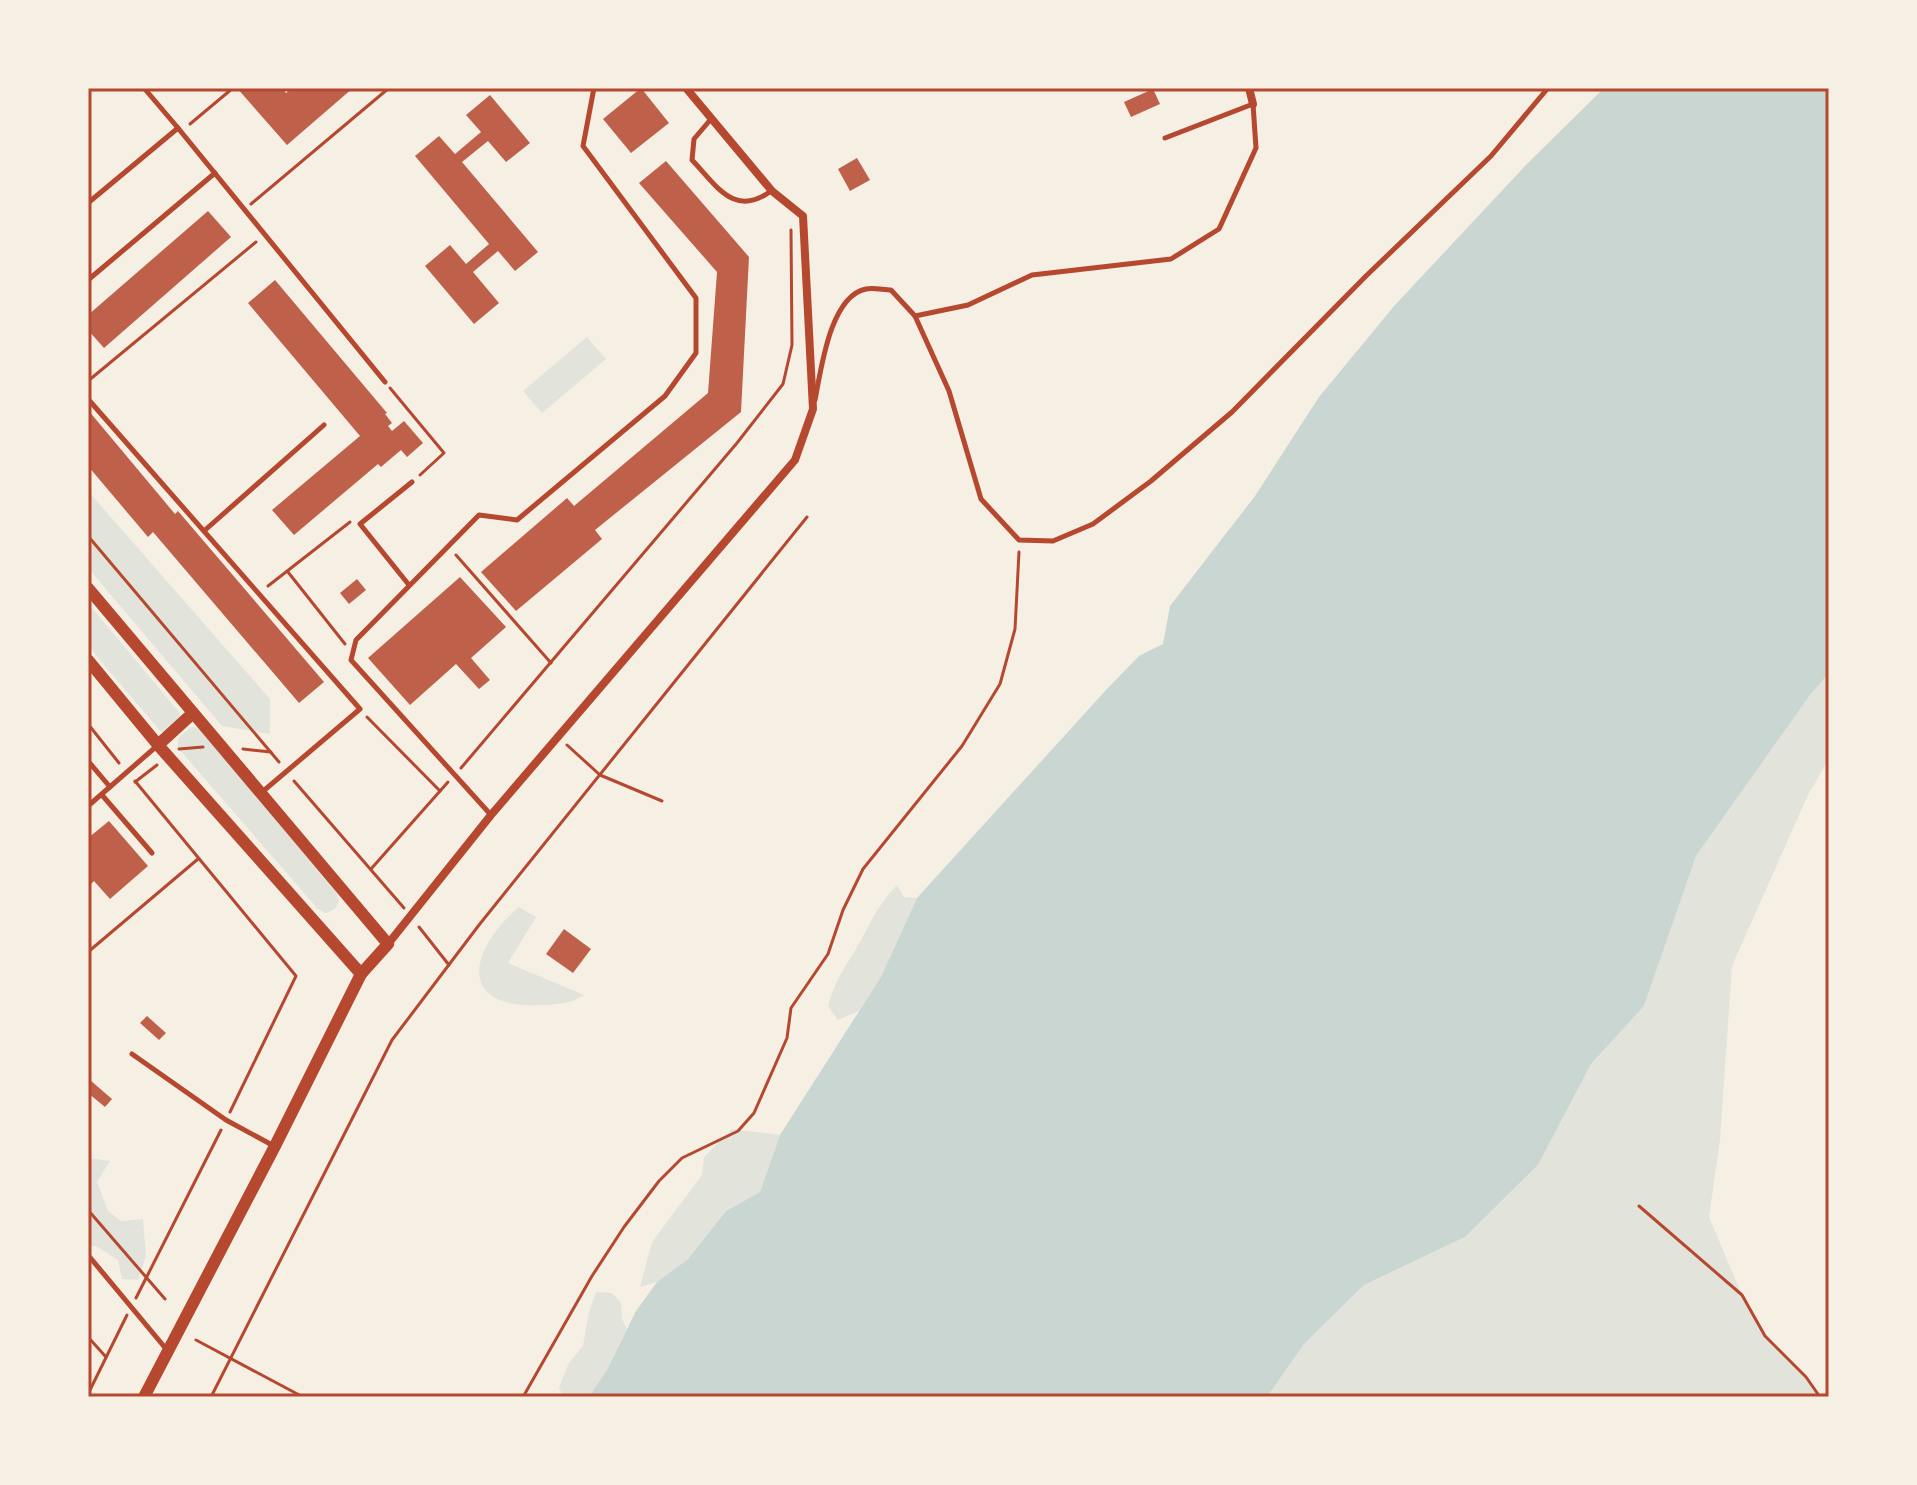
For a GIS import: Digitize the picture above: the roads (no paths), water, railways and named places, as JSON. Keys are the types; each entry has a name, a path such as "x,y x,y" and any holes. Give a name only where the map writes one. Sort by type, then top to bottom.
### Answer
{"street":[{"path":"144,1397 361,974 491,815 795,460 813,409 803,216 772,191 686,88"},
{"path":"1249,88 1253,104"},
{"path":"88,588 388,944"},
{"path":"88,660 158,745 361,974"},
{"path":"158,745 193,713"}],"lane":[{"path":"144,88 385,382"},
{"path":"491,815 351,660 356,640 479,515 517,520 665,396 696,353 696,298 583,146 594,88"},
{"path":"813,409 824,354 836,317 845,301 865,289 891,290 915,316 949,391 981,499 1019,540 1053,541 1093,524 1151,481 1220,422 1491,156 1548,88"},
{"path":"915,316 968,305 1032,275 1171,259 1219,229 1256,148 1253,104 1165,138"},
{"path":"711,119 694,139 692,160 733,200 747,203 758,201 772,191"},
{"path":"88,203 180,130"},
{"path":"88,280 215,173"},
{"path":"88,399 360,709 260,793"},
{"path":"204,531 324,425"},
{"path":"409,585 360,524 412,482"},
{"path":"88,806 158,745"},
{"path":"88,761 110,787"},
{"path":"102,795 152,853"},
{"path":"132,1054 226,1120 275,1146"},
{"path":"88,1255 167,1351"}]}
